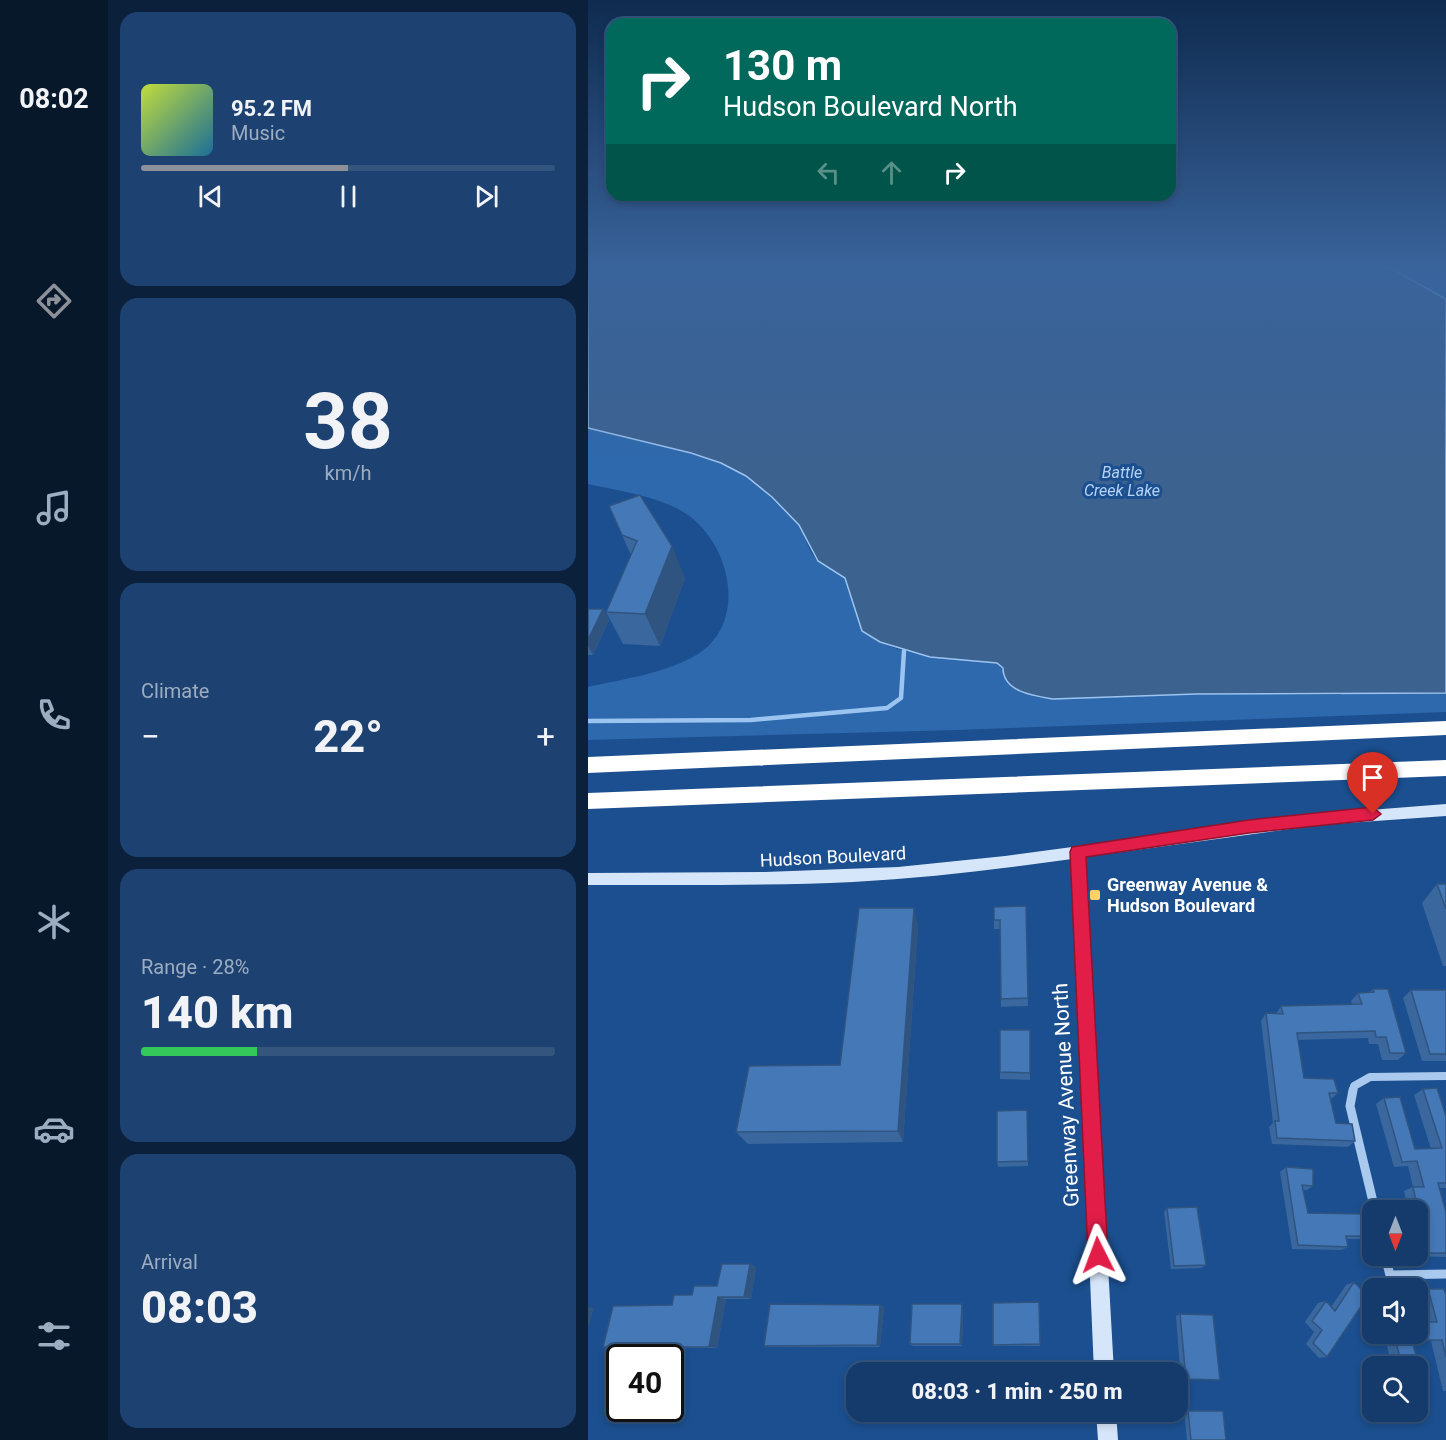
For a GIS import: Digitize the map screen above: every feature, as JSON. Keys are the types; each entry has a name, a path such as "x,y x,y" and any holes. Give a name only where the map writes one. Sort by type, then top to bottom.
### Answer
{"highway":[{"path":"588,765 1446,728"},
{"path":"588,753 760,757"},
{"path":"588,801 1446,768"}],"street":[{"name":"Hudson Boulevard","path":"588,879 860,876 1078,852 1259,825 1446,810"},
{"name":"Greenway Avenue North","path":"1078,852 1104,1362"},
{"path":"1373,1200 1350,1106 1354,1086 1370,1077 1446,1076"},
{"path":"1388,1266 1390,1275 1446,1275"},
{"path":"1107,1422 1108,1440"}],"shaded area":[{"path":"1224,332 1446,332 1446,712 957,730 588,740 588,687 659,671 698,654 714,640 724,622 728,603 727,582 722,562 701,526 685,513 663,502 588,484 588,428 687,451 734,469 755,482 796,521 818,561 845,578 860,623 866,633 897,649 930,656 998,663 1003,668 1003,676 1035,697 1053,699 1196,694 1341,695"}],"water":[{"name":"Battle Creek Lake","path":"588,332 1446,332 1446,693 1196,694 1053,699 1029,694 1008,683 1003,668 997,663 930,657 880,642 862,631 845,578 818,561 799,525 772,497 746,476 721,463 691,453 588,428"}],"building":[{"path":"640,495 672,546 645,614 606,612 637,541 622,535 609,506"},
{"path":"588,609 603,609 588,640"},
{"path":"1437,884 1446,884 1446,909"},
{"path":"1026,906 1028,998 1001,999 1000,920 994,920 994,907"},
{"path":"859,908 914,908 898,1131 736,1132 749,1066 840,1065"},
{"path":"1373,989 1388,989 1406,1053 1390,1053 1386,1037 1376,1037 1375,1031 1297,1033 1304,1078 1334,1079 1338,1093 1329,1093 1336,1123 1352,1124 1355,1141 1277,1138 1275,1121 1279,1121 1266,1013 1283,1014 1281,1006 1362,1004 1358,993 1374,992"},
{"path":"1411,990 1446,990 1446,1054 1430,1054"},
{"path":"1000,1030 1030,1030 1030,1073 1000,1072"},
{"path":"1437,1088 1446,1116 1446,1183 1438,1183 1446,1212 1446,1253 1428,1253 1428,1200 1416,1200 1413,1187 1424,1187 1417,1161 1402,1162 1384,1098 1400,1097 1415,1149 1442,1148 1423,1089"},
{"path":"1027,1110 1028,1161 997,1162 997,1111"},
{"path":"1286,1167 1313,1169 1313,1186 1302,1185 1308,1213 1362,1214 1362,1236 1346,1236 1348,1247 1298,1245"},
{"path":"1197,1207 1206,1265 1174,1266 1167,1208"},
{"path":"722,1264 750,1264 744,1297 718,1297 709,1347 684,1347 684,1344 606,1344 606,1347 603,1347 613,1306 672,1305 674,1295 692,1295 694,1286 717,1286"},
{"path":"1354,1282 1362,1290 1362,1305 1327,1357 1313,1343 1322,1330 1312,1321 1326,1301 1335,1311"},
{"path":"1428,1289 1444,1289 1446,1295 1446,1357 1442,1340 1428,1340 1428,1322 1437,1322"},
{"path":"1039,1302 1040,1344 993,1345 993,1303"},
{"path":"770,1304 880,1305 877,1345 764,1346"},
{"path":"912,1304 962,1304 960,1344 910,1344"},
{"path":"1180,1314 1213,1315 1220,1380 1188,1379 1188,1362 1184,1362"},
{"path":"1396,1344 1413,1344 1416,1356 1400,1356"},
{"path":"1188,1411 1223,1411 1226,1440 1191,1440"}],"waterway":[{"path":"588,721 751,720 887,708 901,698 904,651"}],"place":[{"name":"Greenway Avenue & Hudson Boulevard","path":"1095,895"}],"route":[{"path":"1098,1255 1078,852 1249,826 1373,814"}]}
